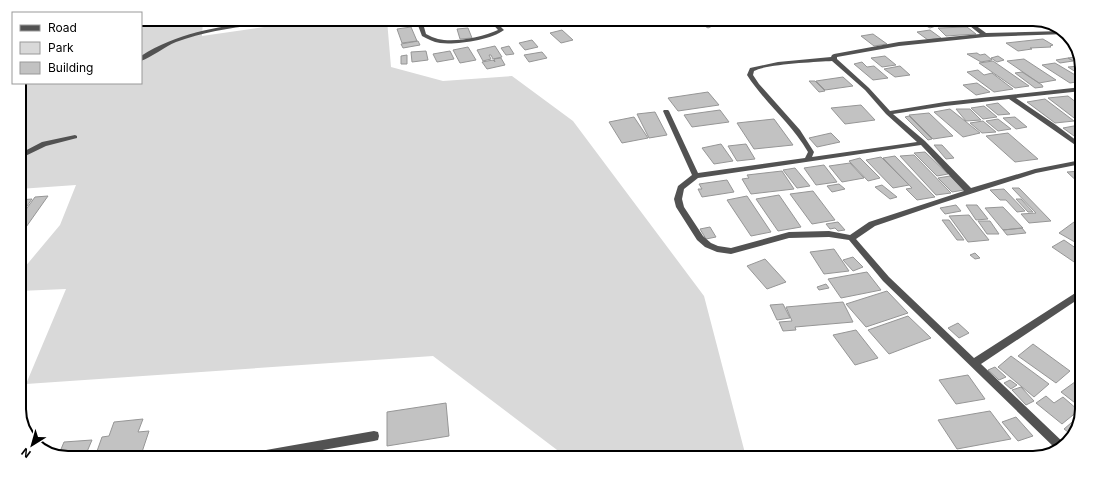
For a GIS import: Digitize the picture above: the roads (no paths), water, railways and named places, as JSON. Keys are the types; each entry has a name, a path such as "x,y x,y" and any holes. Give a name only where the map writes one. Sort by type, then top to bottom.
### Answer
{"street":[{"path":"142,58 162,44 208,30 232,26"},
{"path":"421,26 424,35 438,41 445,42 472,40 501,30 497,26"},
{"path":"973,26 985,35"},
{"path":"834,59 834,56 838,54 869,49 985,35 1055,33"},
{"path":"807,160 810,152 805,140 762,93 750,75 753,68 818,59 834,59 867,89 888,113 923,143 969,191"},
{"path":"888,113 945,104 1012,98 1075,90"},
{"path":"1012,98 1054,126 1075,142"},
{"path":"666,110 696,176"},
{"path":"26,153 44,144 75,136"},
{"path":"923,143 696,176 680,188 678,199 680,207 700,238 708,245 717,249 731,251 789,235 829,234 851,238 886,279 1057,443"},
{"path":"851,238 872,224 969,191 1035,170 1075,163"},
{"path":"974,363 1075,296"},
{"path":"289,451 374,436"}]}
